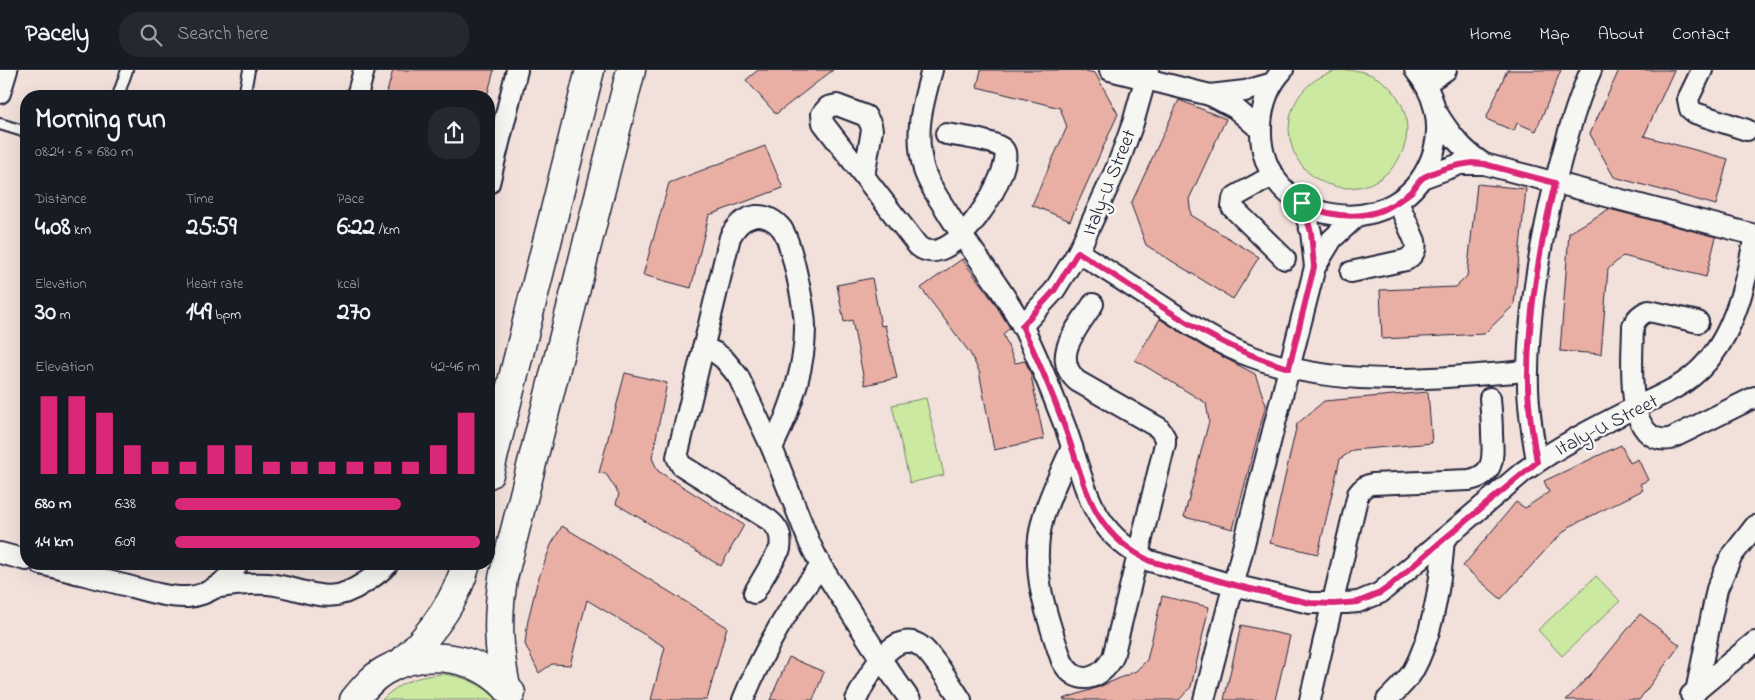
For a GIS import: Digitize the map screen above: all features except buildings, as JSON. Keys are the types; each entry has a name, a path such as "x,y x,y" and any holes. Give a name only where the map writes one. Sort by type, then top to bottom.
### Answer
{"street":[{"path":"0,93 7,70"},
{"path":"359,90 364,70"},
{"path":"495,159 517,70"},
{"path":"495,450 590,70"},
{"path":"512,694 500,660 498,633 499,605 503,578 631,70"},
{"name":"Italy-U Street","path":"932,70 920,117 921,160 931,187 961,236 1022,326 1072,446 1081,478 1097,516 1117,540 1137,555 1150,561 1234,585 1310,603 1358,602 1380,593 1537,462 1556,449 1684,383 1714,353 1728,329 1745,280 1755,235"},
{"path":"1110,70 1147,74 1210,95 1235,108 1256,126 1261,127"},
{"path":"1446,70 1420,77 1436,112 1456,141 1464,150 1484,164"},
{"path":"1537,462 1528,371 1535,276 1564,146 1591,70"},
{"path":"1702,70 1688,99 1690,109 1695,113 1747,130"},
{"name":"Italy-U Street","path":"1022,326 1054,291 1078,252 1117,167 1147,74"},
{"path":"1210,95 1245,91 1278,76"},
{"path":"1278,76 1266,98 1261,115 1264,154 1274,175 1291,195 1314,210 1328,214 1357,216 1371,214 1398,202 1411,191 1422,178 1430,162 1438,129 1436,112"},
{"path":"864,176 922,249 937,252 961,236 983,208 997,183 1007,158 1003,148 998,145 946,134"},
{"path":"1422,178 1460,164 1484,164 1755,235"},
{"path":"1274,175 1236,196 1233,199 1232,207 1285,259"},
{"path":"1351,272 1406,260 1415,252 1415,241 1398,202"},
{"path":"1204,700 1314,267 1311,232 1302,203"},
{"path":"754,593 780,548 782,542 778,530 769,520 681,465 677,457 730,237 739,224 751,217 758,216 771,220 781,228 787,240 801,294 805,326 803,359 794,394 781,430 772,448"},
{"path":"1314,267 1332,239 1357,216"},
{"path":"1078,252 1205,334 1249,356 1289,368 1336,377 1380,380 1528,371"},
{"path":"1072,446 1043,518 1037,559 1040,587 1062,661 1065,668 1073,675 1083,678 1096,675 1109,664 1113,657 1165,444 1165,438 1159,428 1077,381 1067,369 1065,354 1067,346 1093,304"},
{"path":"1698,322 1649,312 1643,313 1635,321 1633,326 1633,396 1640,421 1648,433 1664,440 1675,437 1755,397"},
{"path":"703,347 716,352 738,376 772,448 810,544 821,566 880,658 910,700"},
{"path":"1310,700 1334,604 1358,494 1368,485 1372,484 1469,480 1482,476 1487,472 1493,460 1490,398"},
{"path":"1691,696 1717,589 1731,558 1755,526"},
{"path":"1387,700 1412,671 1424,644 1439,585 1444,539"},
{"path":"0,553 20,558"},
{"path":"743,700 772,638 794,601 821,566"},
{"path":"65,570 167,596 190,596 214,588 250,584 286,586 321,596 332,596 352,590 382,570"},
{"path":"214,588 225,580 233,570"},
{"path":"402,662 433,629 446,610 464,570"},
{"path":"856,700 868,674 880,658 902,643 908,642 919,645 928,654 961,700"},
{"path":"1691,696 1755,642"},
{"path":"354,700 368,683 384,671 402,662 424,657 446,657 469,663 489,673 512,694"}],"lane":[{"path":"120,90 126,70"},
{"path":"245,90 249,70"},
{"path":"0,124 20,130"}],"green space":[{"path":"1348,70 1360,71 1371,75 1390,87 1402,106 1406,117 1406,141 1402,152 1390,171 1371,183 1360,187 1348,188 1336,187 1325,183 1306,171 1294,152 1290,141 1289,129 1290,117 1294,106 1306,87 1325,75 1336,71"},
{"path":"926,398 944,475 910,483 892,405"},
{"path":"1596,576 1620,601 1562,656 1538,630"},
{"path":"444,674 473,682 498,700 382,700 395,688 410,681"}],"route":[{"path":"1472,163 1484,164 1555,183 1535,276 1530,324 1529,394 1537,462 1522,472 1390,586 1370,598 1346,604 1310,603 1234,585 1150,561 1137,555 1117,540 1097,516 1087,494 1072,446 1022,326 1054,291 1078,252 1205,334 1249,356 1289,368 1314,267 1314,249 1311,232 1302,203 1314,210 1328,214 1357,216 1371,214 1398,202 1422,178 1448,167 1472,163"}]}
